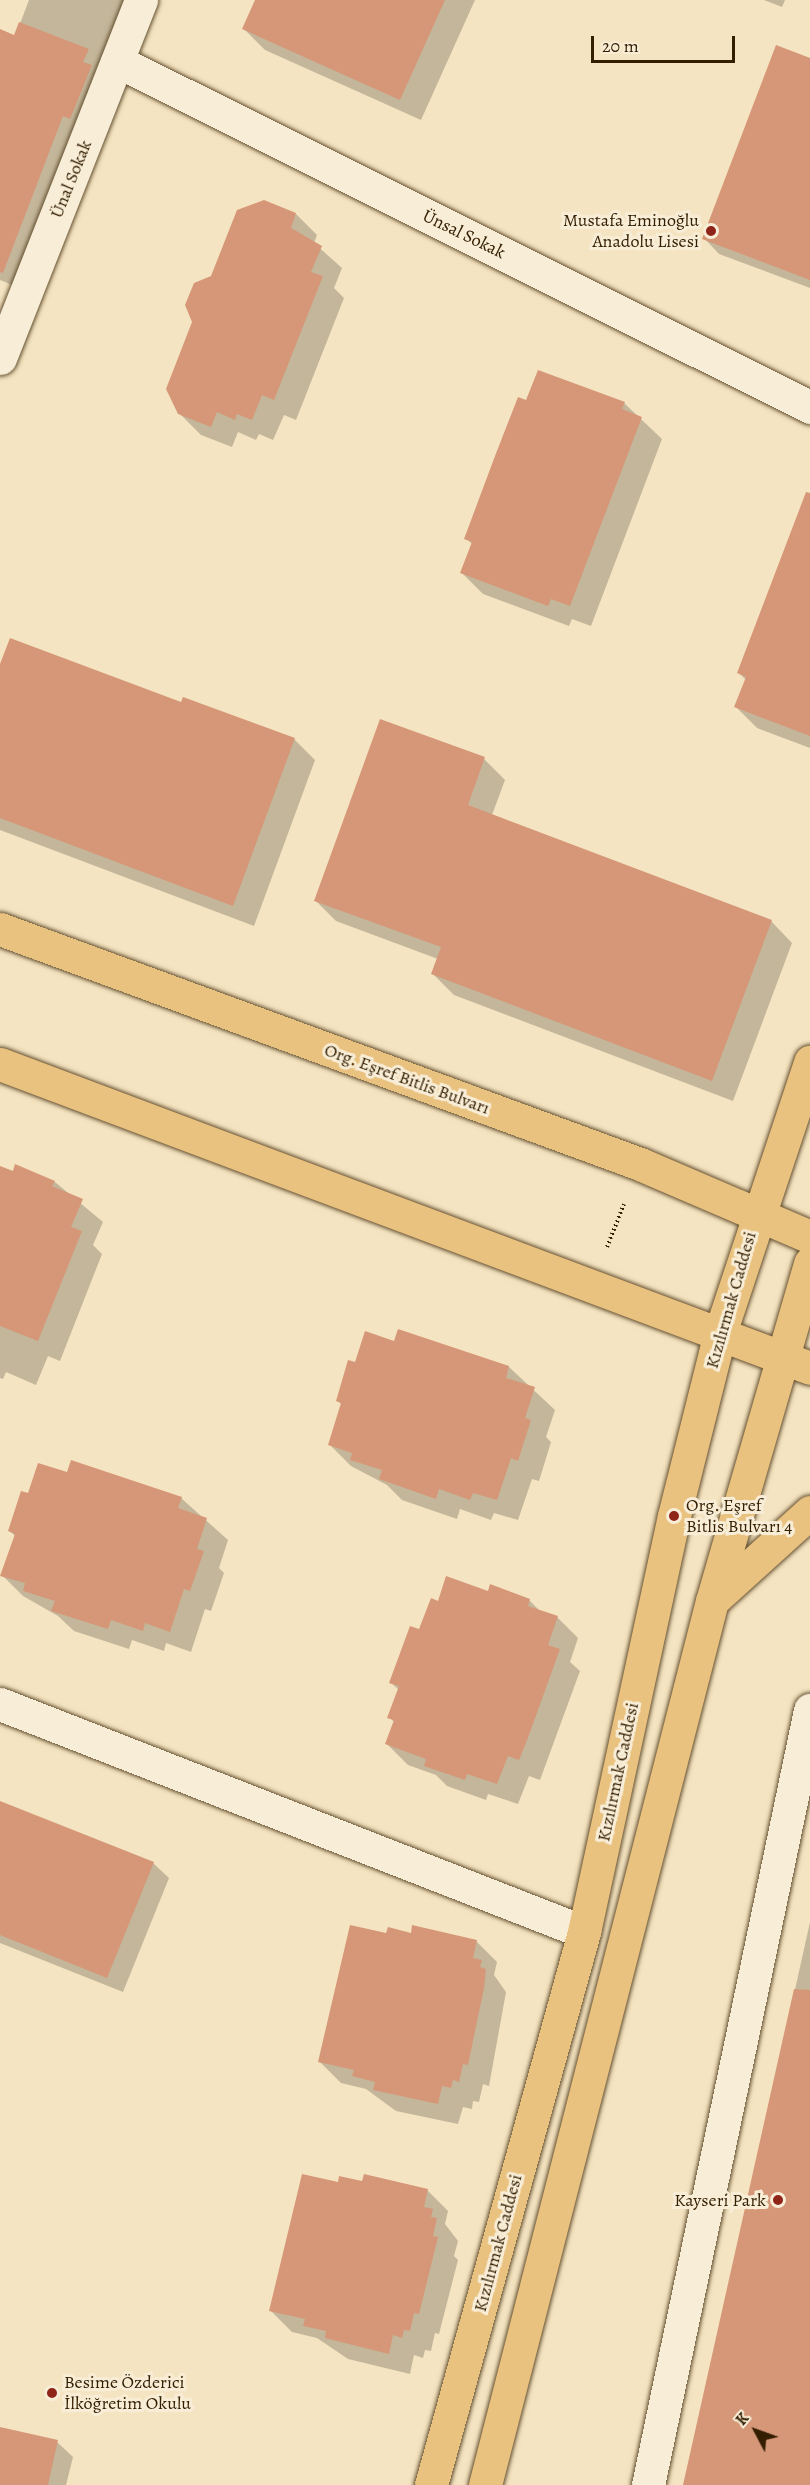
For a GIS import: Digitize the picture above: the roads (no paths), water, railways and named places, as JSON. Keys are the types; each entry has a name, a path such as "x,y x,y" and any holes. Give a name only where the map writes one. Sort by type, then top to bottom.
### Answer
{"main road":[{"name":"Org. Eşref Bitlis Bulvarı","path":"0,929 640,1164 810,1237"},
{"name":"Kızılırmak Caddesi","path":"431,2485 584,1932 674,1516 720,1333 757,1214 810,1062"},
{"path":"0,1064 796,1362"},
{"path":"485,2485 712,1601 796,1362 810,1263"},
{"path":"712,1601 810,1512"}],"street":[{"name":"Ünal Sokak","path":"0,358 141,0"},
{"name":"Ünsal Sokak","path":"117,61 810,407"},
{"path":"0,1704 584,1932"},
{"path":"648,2485 810,1710"}],"place":[{"name":"Mustafa Eminoğlu Anadolu Lisesi","path":"711,231"},
{"name":"Org. Eşref Bitlis Bulvarı 4","path":"674,1516"},
{"name":"Kayseri Park","path":"778,2200"},
{"name":"Besime Özderici İlköğretim Okulu","path":"52,2393"}]}
